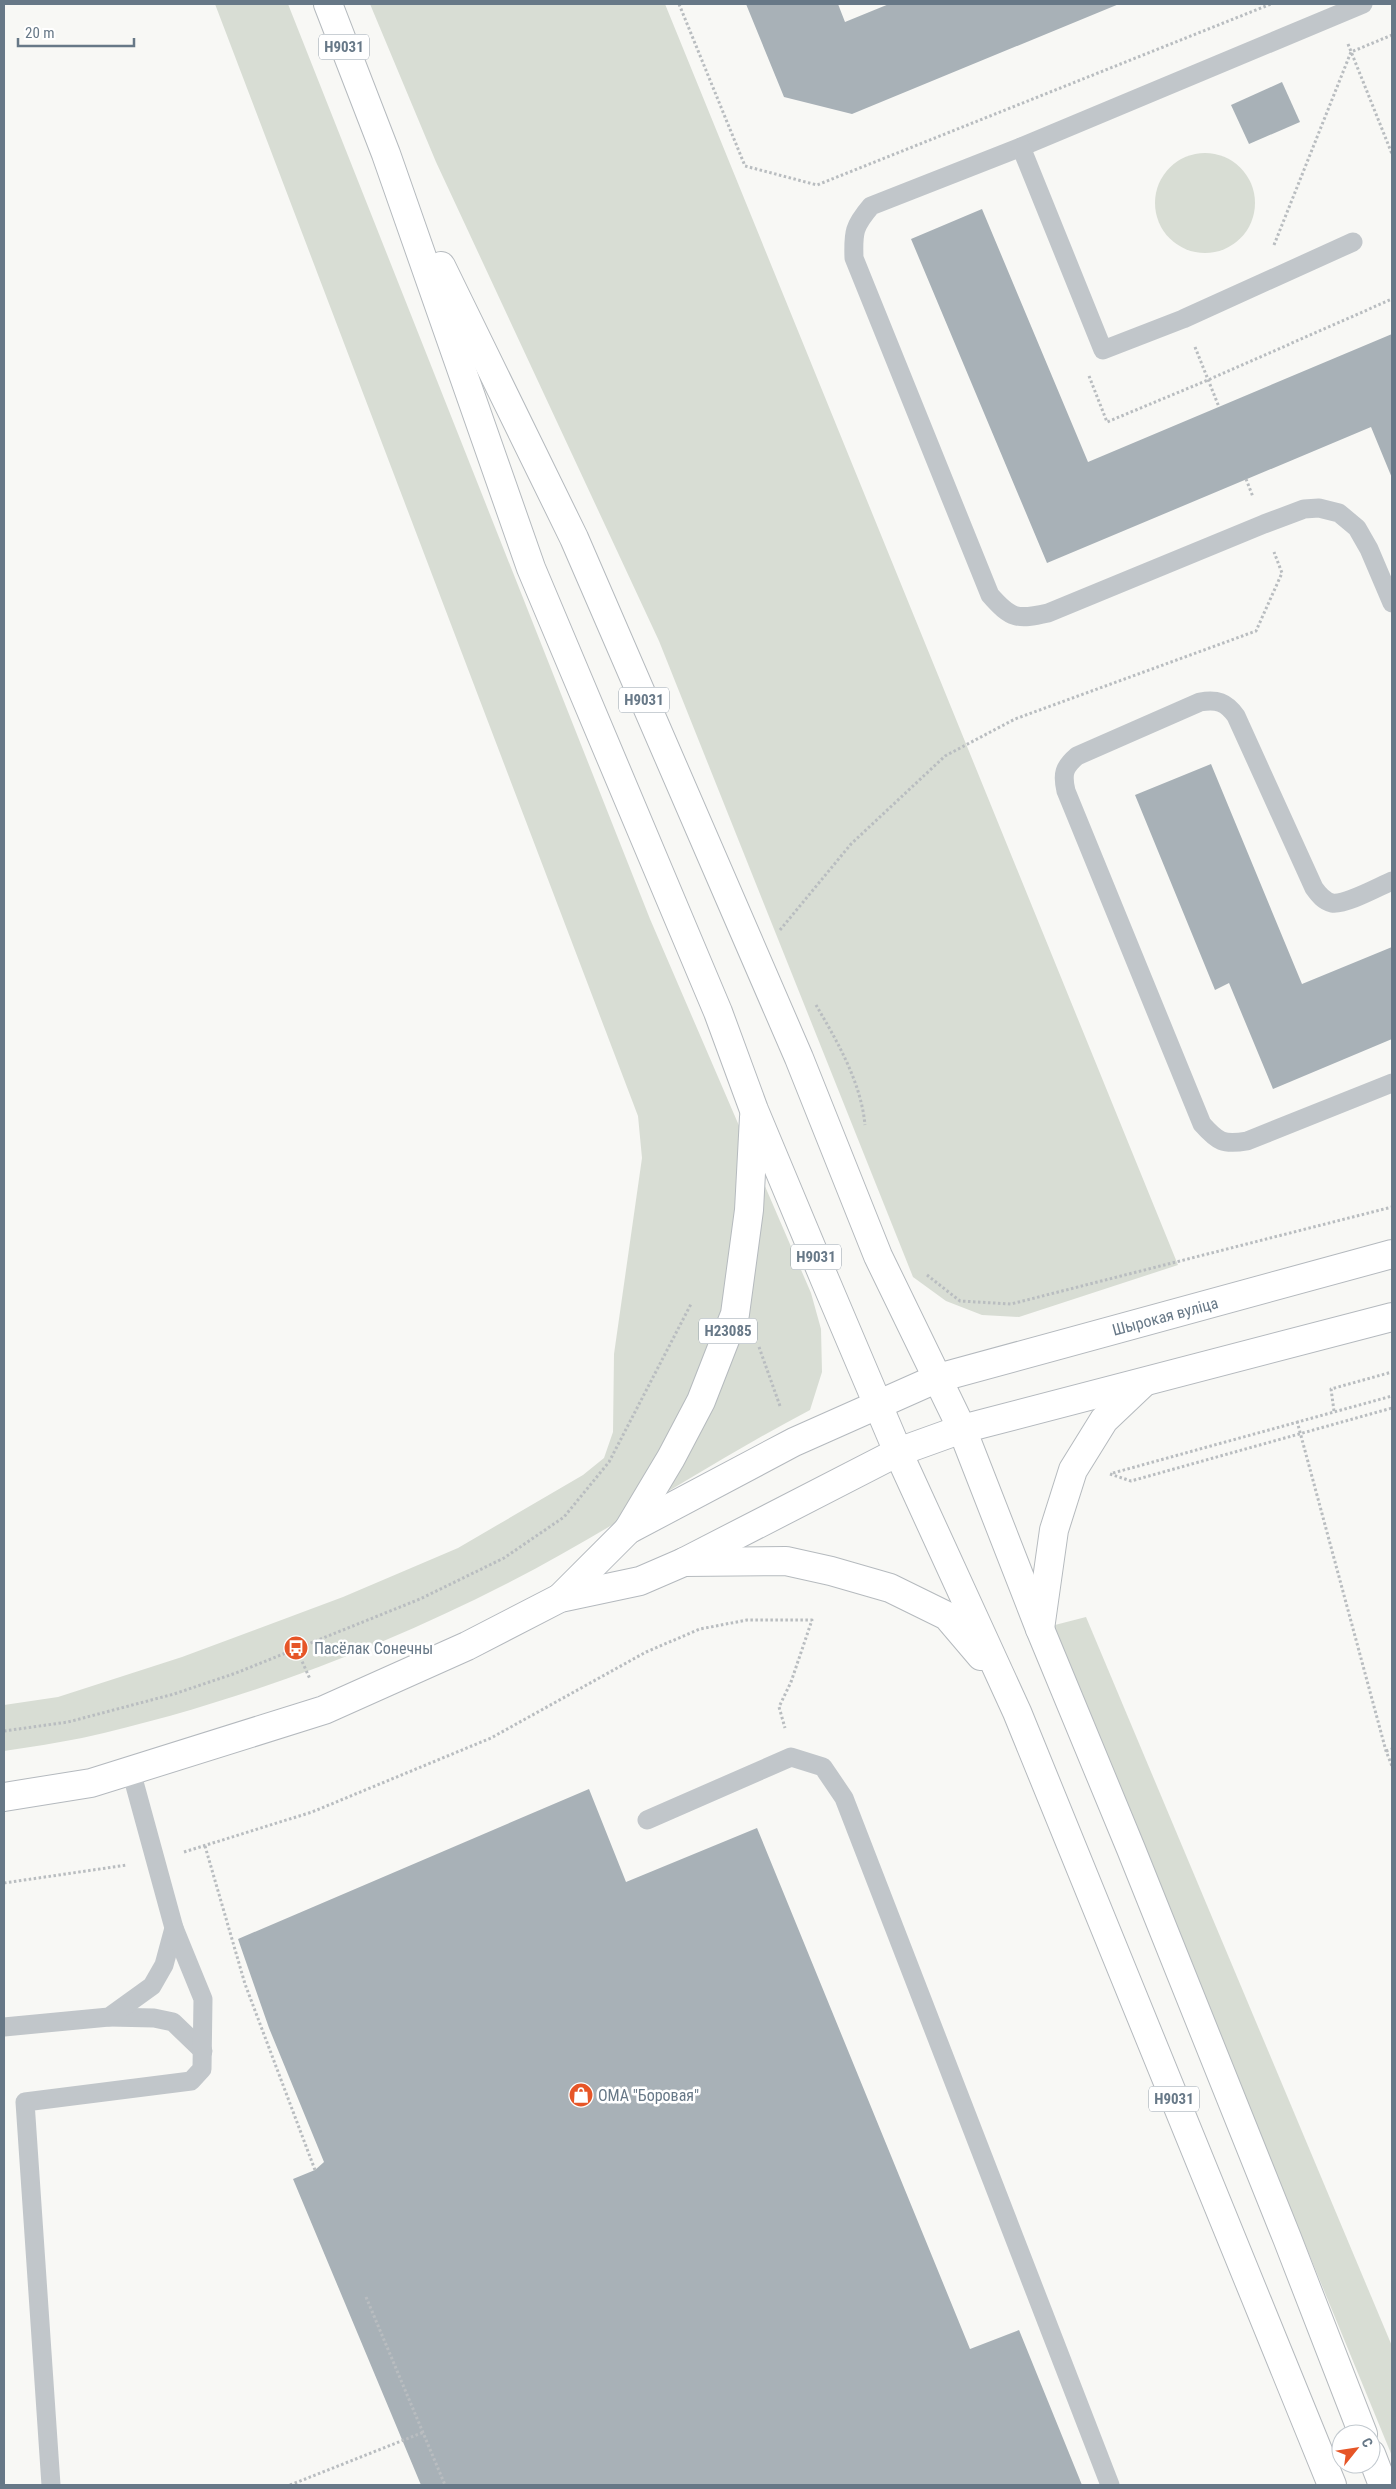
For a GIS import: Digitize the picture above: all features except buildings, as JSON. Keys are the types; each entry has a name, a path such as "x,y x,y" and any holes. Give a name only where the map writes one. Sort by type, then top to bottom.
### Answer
{"main road":[{"name":"Н9031","path":"328,4 386,154 531,568 711,994 754,1110 898,1452 1017,1712 1332,2485"},
{"name":"Н9031","path":"386,154 574,538 799,1058 878,1256 962,1430 1040,1629 1135,1859 1359,2424"},
{"name":"Н23085","path":"560,1598 628,1530 671,1458 700,1401 735,1314 749,1210 754,1110"},
{"name":"Шырокая вуліца","path":"878,1404 938,1378 1392,1254"},
{"path":"898,1452 962,1430 1392,1317"},
{"path":"1040,1629 1054,1530 1073,1470 1104,1420 1143,1383"},
{"name":"Н23085","path":"628,1530 794,1442 878,1404"},
{"name":"Н23085","path":"4,1797 91,1783 324,1710 468,1646 560,1598 640,1581 684,1562 898,1452"},
{"name":"Н23085","path":"684,1562 786,1561 890,1588 947,1616 979,1653 1017,1712"}],"lane":[{"path":"1364,4 1021,147 872,206 856,224 853,237 854,258 990,595 1006,613 1027,618 1048,613 1264,524 1304,509 1319,508 1339,513 1357,528 1369,549 1392,603"},
{"path":"1021,147 1103,350 1183,319 1353,242"},
{"path":"1392,881 1344,901 1333,903 1322,898 1314,888 1236,716 1228,705 1214,700 1200,702 1077,756 1066,766 1063,777 1066,791 1202,1124 1215,1139 1230,1144 1246,1141 1392,1083"},
{"path":"647,1820 791,1756 823,1767 844,1798 1110,2485"},
{"path":"52,2485 25,2102 192,2081 202,2069 203,1999 174,1928 131,1771"},
{"path":"109,2017 152,1986 164,1965 174,1928"},
{"path":"4,2027 109,2017 154,2018 173,2022 203,2051"}],"path":[{"path":"679,4 745,166 817,185 1271,4"},
{"path":"1337,15 1392,154"},
{"path":"1259,283 1351,52 1392,35"},
{"path":"1183,319 1219,407"},
{"path":"783,939 779,931 850,844 945,756 1016,719 1256,631 1282,573 1264,524"},
{"path":"812,997 837,1040 864,1108 865,1127"},
{"path":"924,1272 960,1301 1011,1304 1392,1207"},
{"path":"4,1731 68,1722 174,1694 236,1673 427,1596 504,1558 564,1517 609,1462 691,1304"},
{"path":"758,1344 780,1406"},
{"path":"1334,1411 1331,1389 1392,1372"},
{"path":"1392,1396 1109,1474 1131,1481 1302,1435 1392,1408"},
{"path":"1297,1421 1386,1751 1392,1766"},
{"path":"4,1883 155,1861 312,1812 491,1738 646,1652 700,1629 748,1620 812,1620 791,1682 780,1707 791,1756"},
{"path":"1386,1751 1392,1749"},
{"path":"205,1846 245,1984 315,2170"},
{"path":"366,2296 445,2485"},
{"path":"290,2485 424,2432"}],"shaded area":[{"path":"215,4 288,4 650,919 811,1293 821,1329 822,1372 810,1410 545,1564 456,1609 352,1654 246,1693 192,1710 82,1738 4,1751 4,1705 58,1697 182,1657 343,1597 458,1548 583,1475 604,1458 613,1432 614,1354 642,1158 638,1116"},
{"path":"370,4 665,4 1178,1265 1019,1317 982,1315 946,1301 913,1277 659,641 436,162"},
{"path":"1195,153 1215,153 1224,156 1241,167 1252,184 1255,193 1255,213 1252,222 1241,239 1224,250 1215,253 1195,253 1177,245 1163,231 1155,213 1155,193 1163,175 1177,161"},
{"path":"1086,1617 1392,2346 1392,2456 1381,2429 1381,2424 1379,2424 1051,1626"}],"place":[{"name":"Пасёлак Сонечны","path":"296,1648"},
{"name":"ОМА \"Боровая\"","path":"581,2095"}]}
